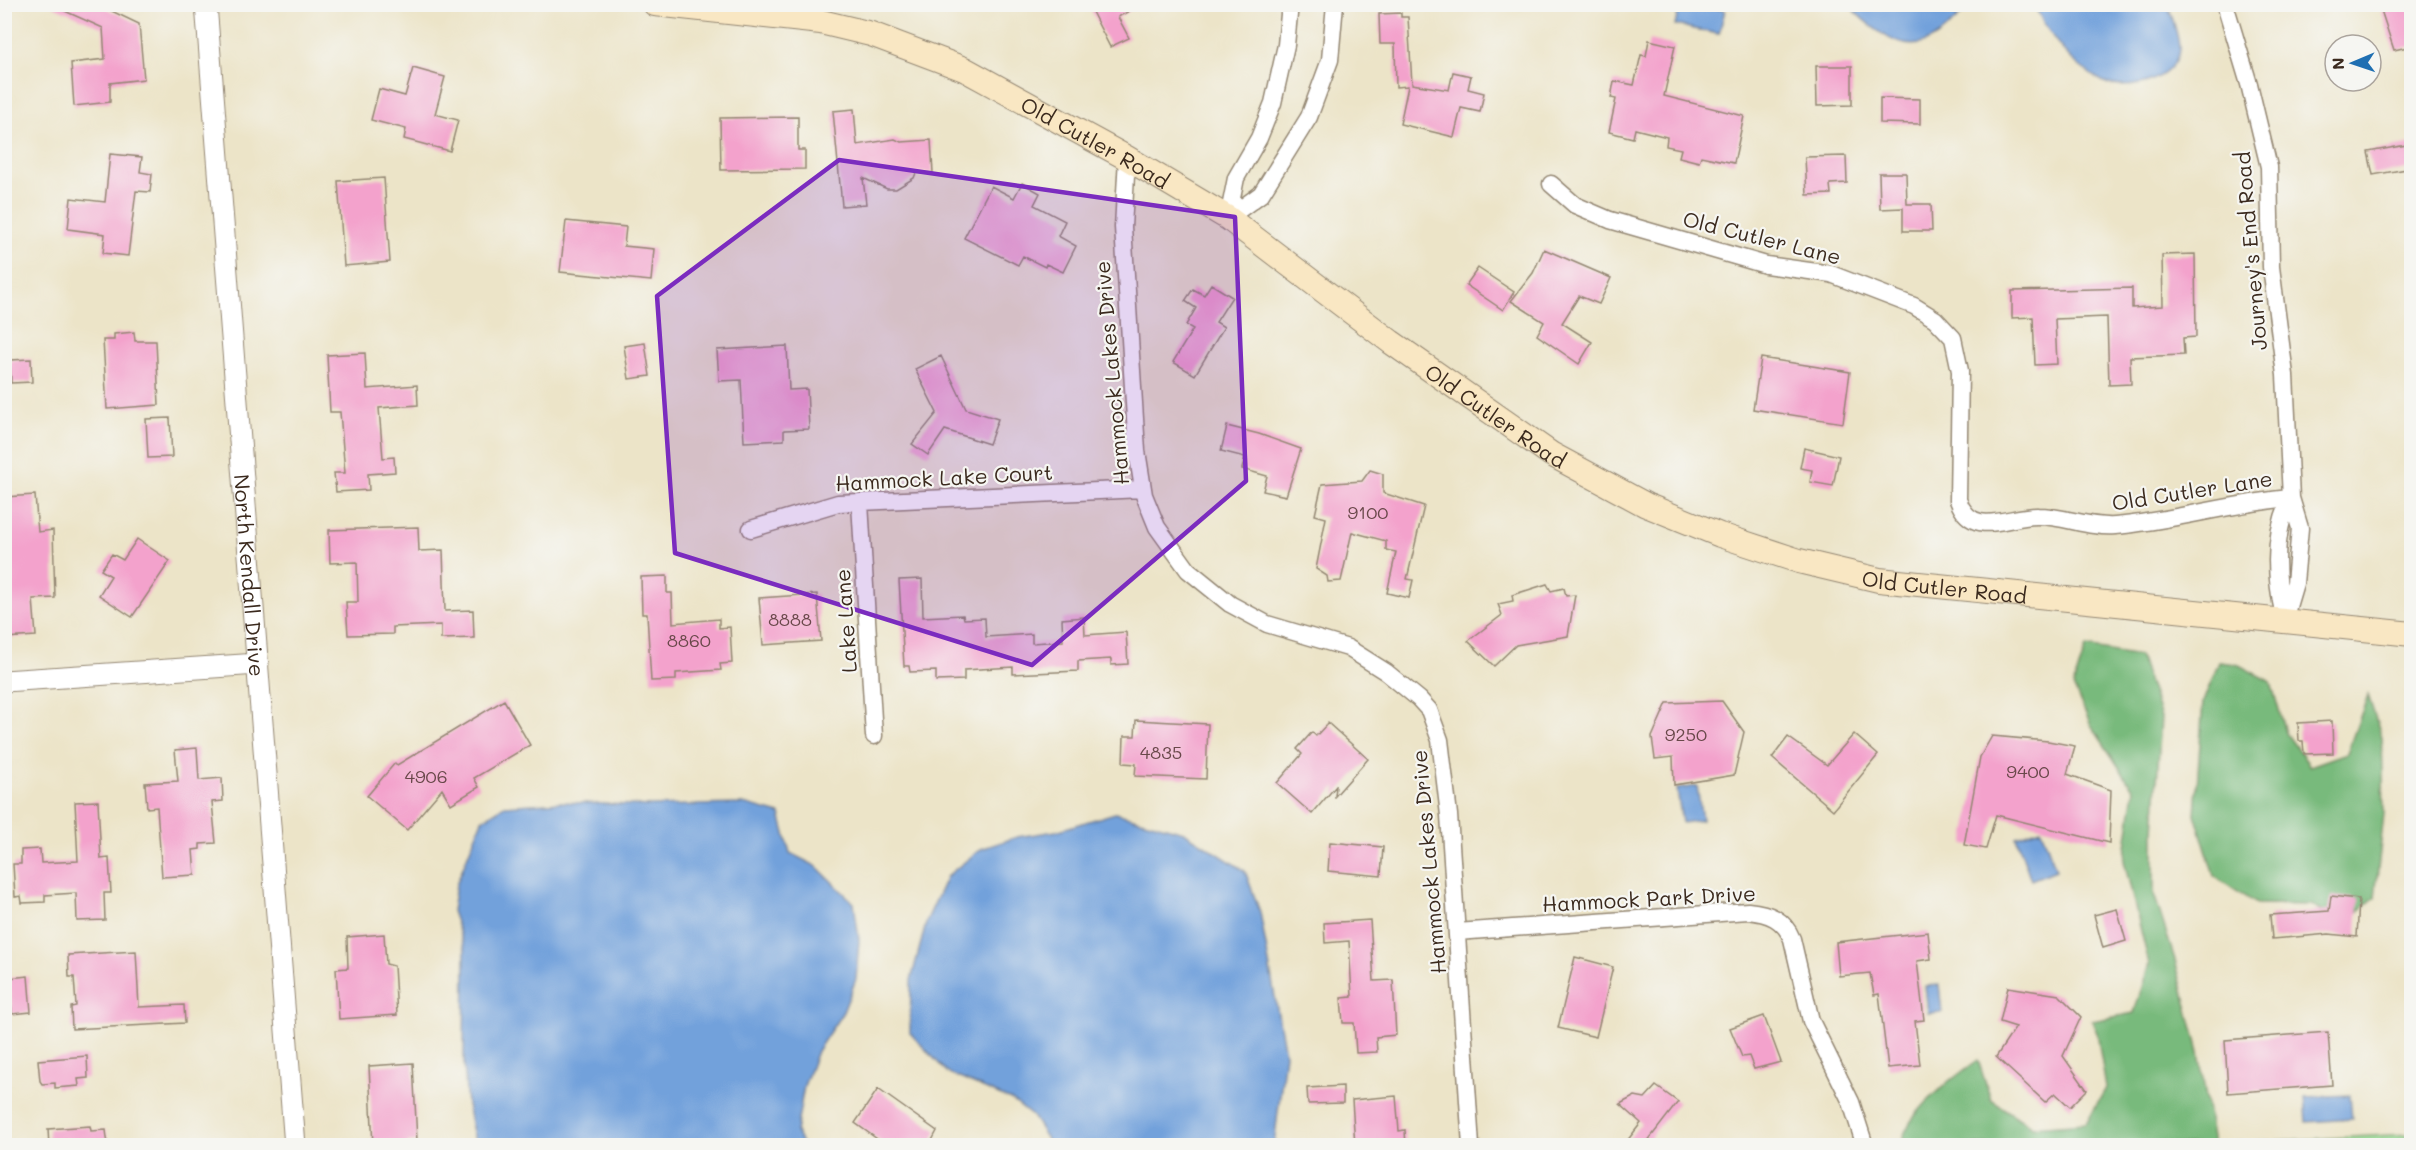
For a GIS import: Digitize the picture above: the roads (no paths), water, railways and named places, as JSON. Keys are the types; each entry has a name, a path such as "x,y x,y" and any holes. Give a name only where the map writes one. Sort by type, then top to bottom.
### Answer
{"main road":[{"name":"Old Cutler Road","path":"655,4 821,22 871,34 964,69 1127,158 1228,218 1391,342 1551,454 1646,505 1720,535 1799,561 1879,580 2412,634"}],"street":[{"name":"North Kendall Drive","path":"206,4 295,1146"},
{"path":"1228,218 1236,178 1259,138 1273,103 1286,45 1290,4"},
{"path":"1228,218 1261,194 1309,117 1330,60 1335,4"},
{"name":"Journey's End Road","path":"2225,4 2242,57 2268,167 2271,267 2285,375 2291,498 2300,528 2295,583 2284,620"},
{"name":"Hammock Lakes Drive","path":"1127,158 1123,227 1137,452 1142,489 1149,511 1166,542 1188,570 1208,588 1238,609 1267,624 1337,644 1364,657 1407,688 1429,710 1440,740 1444,764 1457,932 1471,1146"},
{"name":"Old Cutler Lane","path":"1551,184 1575,206 1610,220 1766,265 1831,274 1914,306 1935,319 1953,338 1958,353 1961,403 1958,500 1962,510 1976,520 1999,523 2031,516 2043,516 2111,526 2147,522 2253,501 2291,498"},
{"name":"Hammock Lake Court","path":"751,529 838,503 1142,489"},
{"name":"Lake Lane","path":"860,503 874,736"},
{"path":"4,681 258,664"},
{"name":"Hammock Park Drive","path":"1457,932 1748,911 1780,920 1792,939 1813,1028 1851,1102 1865,1146"}],"water":[{"path":"1680,5 1700,5 1725,10 1719,34 1675,25"},
{"path":"1849,5 1962,5 1962,14 1943,31 1924,43 1915,45 1893,40 1881,33"},
{"path":"2034,5 2168,5 2179,44 2176,60 2170,69 2160,76 2137,85 2114,85 2104,82 2071,59 2054,39"},
{"path":"1697,786 1702,820 1682,823 1677,789"},
{"path":"561,802 651,806 743,804 780,814 790,853 816,866 854,903 859,940 856,979 843,1012 817,1051 804,1086 796,1132 803,1145 476,1145 467,1105 464,1064 465,949 452,911 456,885 482,820 504,806"},
{"path":"1115,813 1184,832 1245,871 1260,912 1285,1054 1274,1145 1046,1145 1047,1139 1032,1116 1013,1101 948,1073 910,1033 911,980 927,920 947,876 981,849 1017,837 1056,831"},
{"path":"2041,829 2056,870 2031,880 2016,837"},
{"path":"1939,985 1942,1012 1928,1013 1925,986"},
{"path":"2350,1095 2352,1119 2307,1122 2305,1097"}]}
